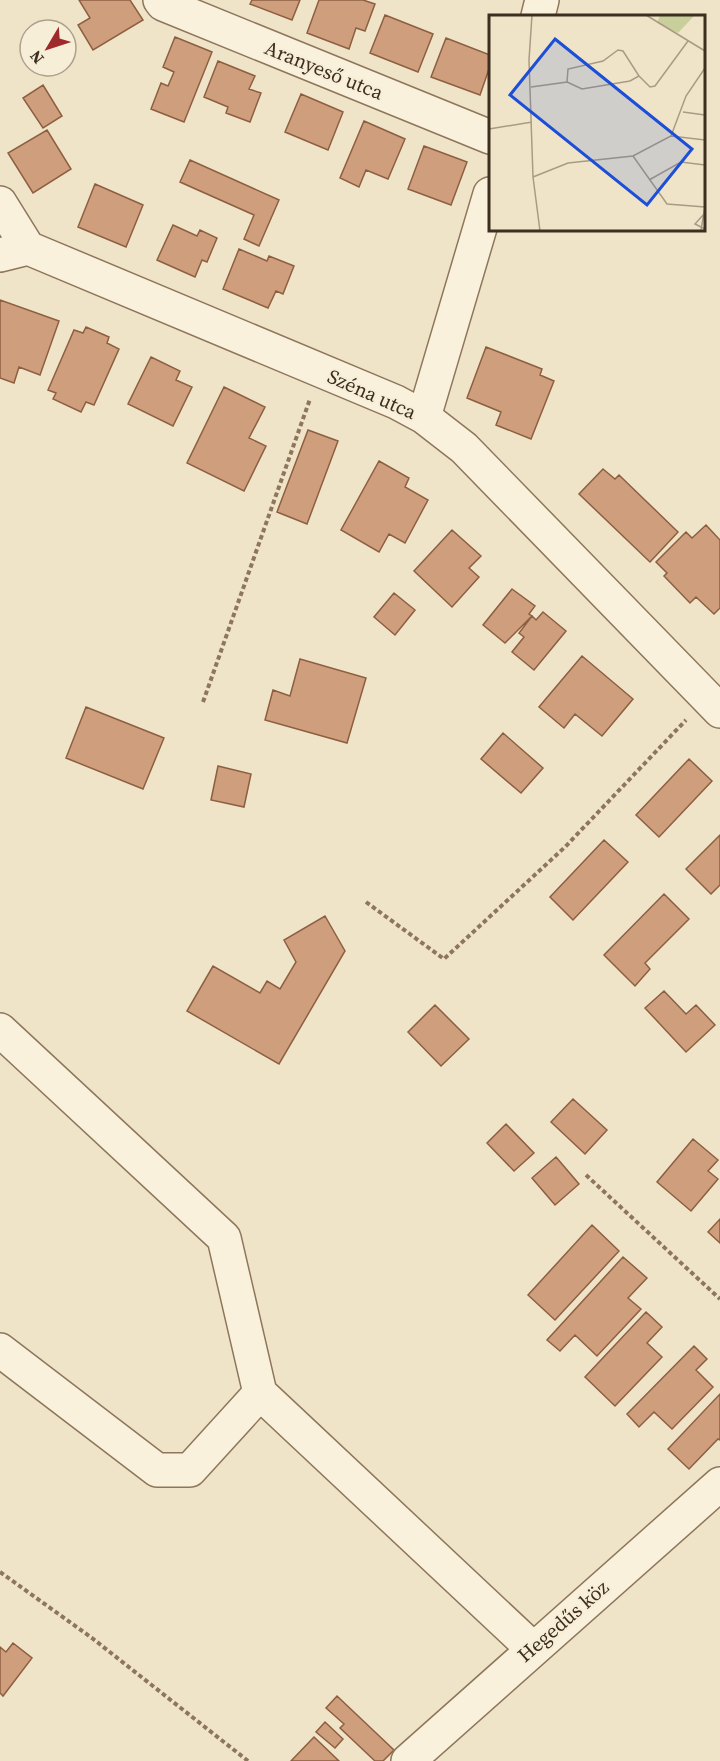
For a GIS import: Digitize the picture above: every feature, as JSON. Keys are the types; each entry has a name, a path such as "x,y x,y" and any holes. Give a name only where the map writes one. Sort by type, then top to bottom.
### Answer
{"street":[{"name":"Aranyeső utca","path":"160,0 163,4 489,137"},
{"path":"538,15 542,0"},
{"path":"424,417 489,197"},
{"path":"0,203 14,251"},
{"name":"Széna utca","path":"14,251 320,370 396,402 424,417 464,448 717,708"},
{"path":"0,1030 224,1238 260,1393 532,1648"},
{"path":"0,1350 157,1470 190,1470 260,1393"},
{"name":"Hegedűs köz","path":"408,1761 532,1648 720,1484"}],"path":[{"path":"203,702 320,370"},
{"path":"366,902 444,959 565,847 691,715 717,708"},
{"path":"586,1175 720,1299"},
{"path":"0,1572 92,1638 248,1761"}],"building":[{"path":"79,0 130,0 143,20 93,50 78,25 90,18"},
{"path":"252,0 300,0 292,20 250,4"},
{"path":"319,0 363,0 375,4 365,31 356,28 349,49 307,33"},
{"path":"385,15 433,34 418,72 370,53"},
{"path":"175,37 212,52 184,122 151,109 161,83 168,86 174,72 163,67"},
{"path":"446,38 489,55 489,69 480,95 431,77"},
{"path":"218,61 255,76 249,89 261,93 250,122 226,113 228,107 204,97"},
{"path":"43,85 62,116 43,128 23,98"},
{"path":"301,94 343,112 328,150 285,132"},
{"path":"364,121 405,139 388,179 366,170 359,187 340,178"},
{"path":"47,130 71,169 33,193 8,153"},
{"path":"424,146 467,162 451,205 408,189"},
{"path":"190,160 279,200 259,246 244,239 254,215 180,182"},
{"path":"95,184 143,205 126,247 78,227"},
{"path":"173,225 197,236 200,230 217,238 207,262 202,260 195,277 157,260"},
{"path":"239,249 267,261 269,256 294,266 283,294 276,291 268,308 223,289"},
{"path":"0,300 59,321 40,375 19,367 14,383 0,378"},
{"path":"86,327 109,337 107,343 119,349 94,405 86,402 81,412 53,399 56,393 48,390 74,330 83,333"},
{"path":"486,347 542,369 540,375 554,381 531,439 496,425 501,412 467,398"},
{"path":"151,357 180,371 176,380 192,387 173,426 128,404"},
{"path":"224,387 265,407 249,438 266,446 244,491 187,463"},
{"path":"308,430 338,441 307,524 277,512"},
{"path":"379,461 409,478 405,487 428,500 405,543 389,534 379,552 341,530"},
{"path":"603,469 615,479 619,475 678,532 650,562 579,494"},
{"path":"706,525 720,540 720,608 714,614 696,597 690,603 664,576 667,573 656,562 686,532 692,538"},
{"path":"452,530 481,556 469,568 479,577 452,607 414,571"},
{"path":"512,589 535,606 529,614 532,616 505,643 483,625"},
{"path":"394,593 415,610 395,635 374,617"},
{"path":"543,612 566,631 534,670 512,652 524,637 519,633 532,616 536,620"},
{"path":"582,656 633,699 602,736 575,714 564,728 539,707"},
{"path":"300,659 366,678 347,743 265,720 273,690 290,696"},
{"path":"86,707 164,738 143,789 66,758"},
{"path":"503,733 543,768 521,793 481,759"},
{"path":"689,759 712,781 659,837 636,815"},
{"path":"218,766 251,774 244,807 211,800"},
{"path":"720,835 720,885 711,894 686,869"},
{"path":"604,840 628,862 573,920 550,897"},
{"path":"664,894 689,919 645,963 650,969 635,986 604,955"},
{"path":"325,916 345,951 279,1064 187,1011 213,966 260,993 267,981 280,989 296,962 284,940"},
{"path":"664,991 686,1014 696,1005 715,1025 686,1052 645,1008"},
{"path":"435,1005 469,1039 441,1066 408,1032"},
{"path":"573,1099 607,1130 585,1154 551,1122"},
{"path":"506,1124 534,1153 514,1171 487,1143"},
{"path":"693,1139 718,1160 708,1171 718,1179 691,1211 657,1182"},
{"path":"556,1157 579,1184 555,1205 532,1178"},
{"path":"720,1219 720,1243 708,1232"},
{"path":"592,1225 619,1251 555,1320 528,1295"},
{"path":"623,1257 647,1278 628,1298 641,1309 597,1356 575,1335 560,1351 547,1340"},
{"path":"646,1312 662,1327 647,1343 662,1357 615,1406 585,1377"},
{"path":"694,1346 707,1359 696,1370 713,1387 672,1429 654,1412 639,1427 627,1414"},
{"path":"720,1394 720,1440 718,1439 689,1469 668,1449"},
{"path":"13,1643 32,1658 3,1696 0,1693 0,1647 6,1652"},
{"path":"337,1696 394,1750 383,1761 375,1761 340,1728 344,1724 326,1708"},
{"path":"325,1722 343,1739 335,1748 316,1732"},
{"path":"314,1737 339,1761 291,1761"}]}
